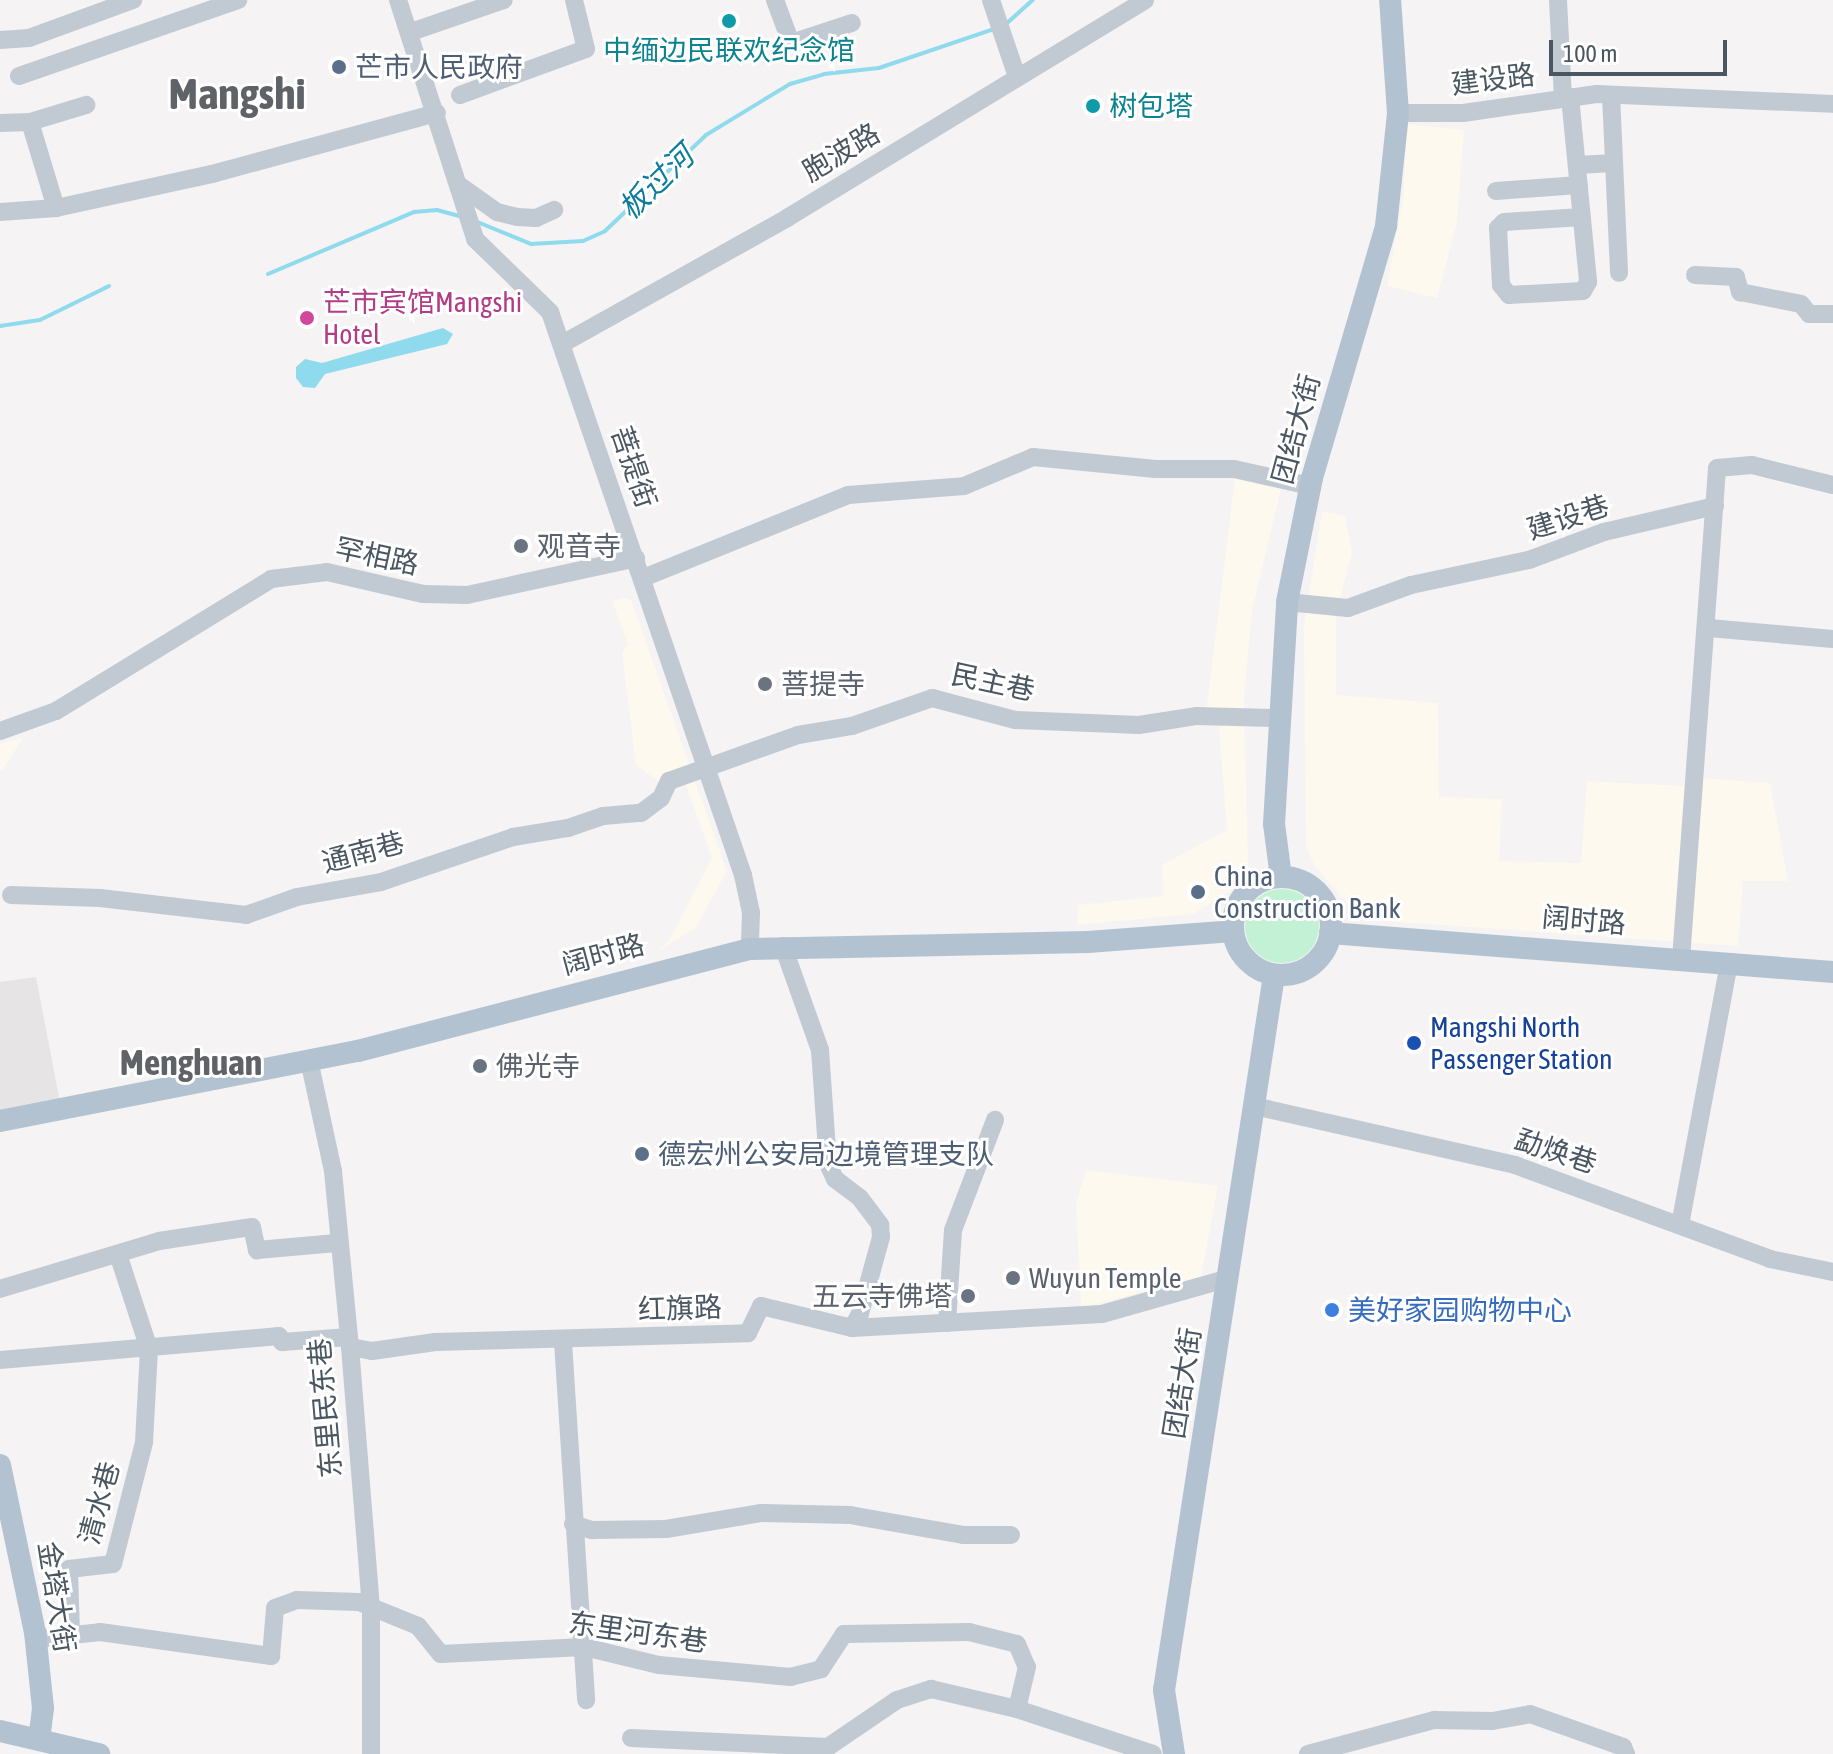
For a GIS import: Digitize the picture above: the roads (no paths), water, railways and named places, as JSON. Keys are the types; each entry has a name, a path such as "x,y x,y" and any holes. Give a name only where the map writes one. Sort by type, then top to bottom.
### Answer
{"main road":[{"name":"团结大街","path":"1281,877 1274,824 1276,718 1287,602 1310,486 1386,226 1398,113 1390,0"},
{"path":"1281,877 1313,888 1327,908 1330,933 1317,960 1290,974 1274,975 1246,960 1233,931 1234,915 1246,894 1265,880 1281,877"},
{"name":"阔时路","path":"0,1121 309,1060 750,949 1088,942 1233,931"},
{"name":"阔时路","path":"1330,933 1833,972"},
{"name":"团结大街","path":"1174,1754 1164,1690 1274,975"},
{"name":"金塔大街","path":"0,1465 36,1639 43,1708 33,1739"},
{"name":"金塔大街","path":"0,1518 24,1643 33,1739"},
{"path":"0,1731 99,1754"}],"street":[{"path":"19,76 238,0"},
{"name":"菩提街","path":"398,0 411,32 475,239 535,293 550,312 562,344 743,875 751,913 750,949"},
{"path":"411,32 504,0"},
{"path":"460,95 586,49 574,0"},
{"path":"775,0 791,43 852,23"},
{"name":"胞波路","path":"562,344 787,218 1145,0"},
{"path":"1558,0 1566,98 1577,165 1582,221 1588,282 1583,291 1509,295 1501,285 1498,228 1504,222 1582,221 1617,223"},
{"path":"0,40 29,38 127,2 133,38"},
{"path":"993,7 1017,77"},
{"path":"1611,95 1619,273"},
{"name":"建设路","path":"1398,113 1463,113 1566,98 1611,95 1833,104"},
{"path":"0,123 30,122 86,105"},
{"path":"0,212 56,208 212,174 437,113"},
{"path":"30,122 56,208"},
{"path":"1577,165 1614,163"},
{"path":"1496,191 1579,185"},
{"path":"461,192 497,212 517,217 536,218 554,210"},
{"path":"1695,275 1736,277 1740,292 1801,304 1809,314 1833,314"},
{"path":"643,578 848,495 964,486 1033,457 1155,469 1234,469 1310,486"},
{"path":"1681,959 1709,628 1717,468 1752,465 1833,485"},
{"name":"建设巷","path":"1287,602 1348,608 1411,585 1529,560 1604,532 1715,506"},
{"name":"罕相路","path":"0,731 56,711 271,579 327,572 423,594 467,595 636,558"},
{"path":"1709,628 1833,639"},
{"name":"民主巷","path":"709,770 798,735 852,726 932,698 1015,720 1139,725 1197,716 1276,718"},
{"name":"通南巷","path":"11,895 100,898 246,915 297,897 381,882 513,837 568,828 603,816 641,813 661,798 669,781 709,770"},
{"path":"783,946 820,1050 828,1164 835,1179 876,1217 881,1237 860,1314 852,1328"},
{"path":"1680,1225 1729,963"},
{"name":"东里民东巷","path":"309,1060 333,1171 337,1243 349,1342 371,1607 371,1754"},
{"name":"勐焕巷","path":"1254,1106 1515,1165 1770,1259 1833,1272"},
{"path":"947,1323 953,1230 995,1120"},
{"path":"0,1289 119,1257 159,1241 252,1227 257,1250 337,1243"},
{"name":"清水巷","path":"71,1634 69,1569 113,1564 144,1442 149,1349 119,1257"},
{"name":"红旗路","path":"349,1342 372,1351 435,1342 563,1342 748,1333 761,1306 852,1328 1102,1314 1229,1278"},
{"path":"0,1360 279,1336 282,1342 349,1342"},
{"path":"563,1342 586,1700"},
{"path":"573,1524 592,1530 666,1529 762,1513 850,1515 963,1535 1011,1535"},
{"name":"东里河东巷","path":"36,1639 71,1634 141,1635 271,1656 275,1608 297,1600 371,1607 418,1626 441,1654 584,1647 659,1665 790,1677 821,1669 844,1634 969,1632 1017,1644 1027,1667 1017,1709"},
{"path":"631,1738 838,1747 897,1700 931,1689 1017,1709 1153,1754"},
{"path":"1308,1754 1434,1720 1492,1721 1530,1714 1623,1747 1626,1754"}],"water":[{"path":"443,328 453,334 447,344 325,374 315,388 303,387 296,378 296,367 305,359 322,363"}],"waterway":[{"name":"板过河","path":"1006,24 1033,0"},
{"name":"板过河","path":"475,221 531,244 583,241 605,231 706,135 790,84 824,74 879,68 994,29"},
{"name":"板过河","path":"268,274 414,212 437,210 463,217"},
{"name":"板过河","path":"0,326 40,320 109,286"}],"place":[{"name":"中缅边民联欢纪念馆","path":"729,21"},
{"name":"芒市人民政府","path":"339,67"},
{"name":"树包塔","path":"1093,106"},
{"name":"芒市宾馆Mangshi Hotel","path":"307,318"},
{"name":"观音寺","path":"521,546"},
{"name":"菩提寺","path":"765,684"},
{"name":"China Construction Bank","path":"1198,892"},
{"name":"Mangshi North Passenger Station","path":"1414,1043"},
{"name":"佛光寺","path":"480,1066"},
{"name":"德宏州公安局边境管理支队","path":"642,1154"},
{"name":"Wuyun Temple","path":"1013,1278"},
{"name":"五云寺佛塔","path":"968,1296"},
{"name":"美好家园购物中心","path":"1332,1310"}],"district":[{"name":"Mangshi","path":"237,93"},
{"name":"Menghuan","path":"191,1063"}]}
